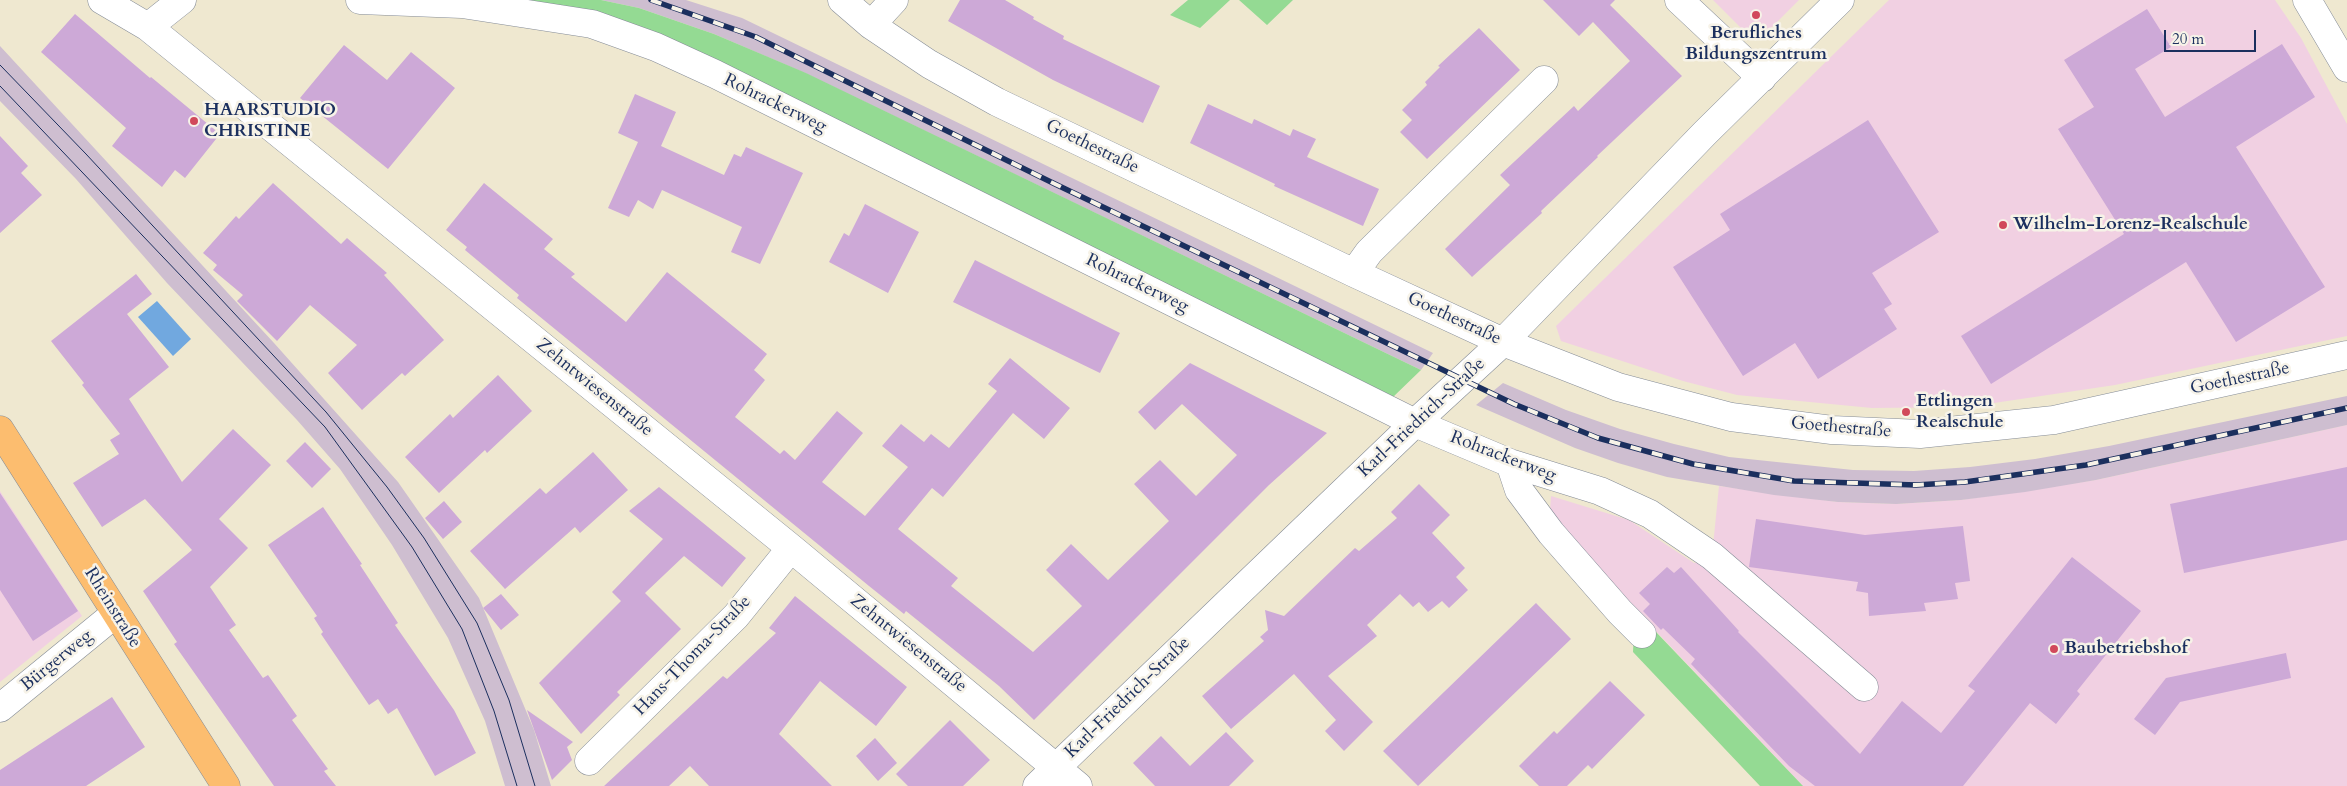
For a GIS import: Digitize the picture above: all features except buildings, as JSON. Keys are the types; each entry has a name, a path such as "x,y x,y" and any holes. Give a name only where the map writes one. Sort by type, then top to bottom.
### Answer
{"main road":[{"name":"Rheinstraße","path":"0,430 115,614 226,786"}],"street":[{"name":"Zehntwiesenstraße","path":"102,0 148,27 791,548 1078,786"},
{"path":"148,27 182,0"},
{"name":"Rohrackerweg","path":"360,0 462,4 592,24 656,47 724,78 1415,423 1510,463 1600,491 1650,514 1712,556 1864,687"},
{"name":"Goethestraße","path":"842,0 871,25 929,64 997,102 1354,273 1503,342 1618,387 1731,417 1832,430 1920,434 2054,420 2347,355"},
{"path":"871,25 894,0"},
{"path":"1679,0 1762,78"},
{"name":"Karl-Friedrich-Straße","path":"1037,786 1415,423 1503,342 1705,134 1840,0"},
{"path":"2307,0 2347,68"},
{"path":"1354,273 1369,252 1544,80"},
{"path":"1510,463 1519,490 1551,533 1620,612 1642,634"},
{"name":"Hans-Thoma-Straße","path":"589,761 736,616 791,548"},
{"name":"Bürgerweg","path":"0,708 115,614"}],"shaded area":[{"path":"601,0 686,0 742,18 1433,353 1421,370 805,73 714,34 639,8"},
{"name":"Berufliches Bildungszentrum","path":"1713,0 1799,0 1769,30 1742,29"},
{"name":"Wilhelm-Lorenz-Realschule","path":"1889,0 2275,0 2301,38 2347,124 2347,336 2115,385 1967,407 1872,408 1737,395 1683,381 1561,341 1556,326"},
{"path":"0,46 274,343 398,482 479,598 534,730 551,786 505,786 485,721 448,638 392,545 340,469 297,420 167,283 76,179 0,101"},
{"path":"1503,383 1566,410 1620,429 1674,444 1729,457 1853,470 1914,471 1970,467 2035,459 2109,446 2347,396 2347,425 2096,480 2025,492 1961,500 1896,504 1838,502 1774,495 1667,477 1575,448 1476,405"},
{"path":"2347,425 2347,786 1803,786 1560,530 1550,511 1551,496 1629,520 1694,563 1712,556 1719,486 1838,502 1896,504 1961,500 2096,480"},
{"path":"0,491 82,616 0,682"}],"green space":[{"path":"498,0 601,0 639,8 714,34 806,73 1421,370 1392,398 707,58"},
{"path":"1188,0 1230,0 1200,28 1170,15"},
{"path":"1239,0 1293,0 1267,25"},
{"path":"1635,610 1803,786 1760,786 1633,652"}],"water":[{"path":"157,301 191,339 173,356 138,317"}],"tram line":[{"path":"0,65 86,154 326,412 387,487 424,538 477,623 509,700 535,786"},
{"path":"0,86 325,427 412,547 462,629 494,711 517,786"}],"railway":[{"path":"651,0 756,37 1055,184 1514,404 1598,438 1693,464 1794,481 1916,485 1965,482 2086,465 2347,408"}],"place":[{"name":"Berufliches Bildungszentrum","path":"1756,15"},
{"name":"HAARSTUDIO CHRISTINE","path":"194,121"},
{"name":"Wilhelm-Lorenz-Realschule","path":"2003,225"},
{"name":"Ettlingen Realschule","path":"1906,412"},
{"name":"Baubetriebshof","path":"2054,649"}]}
